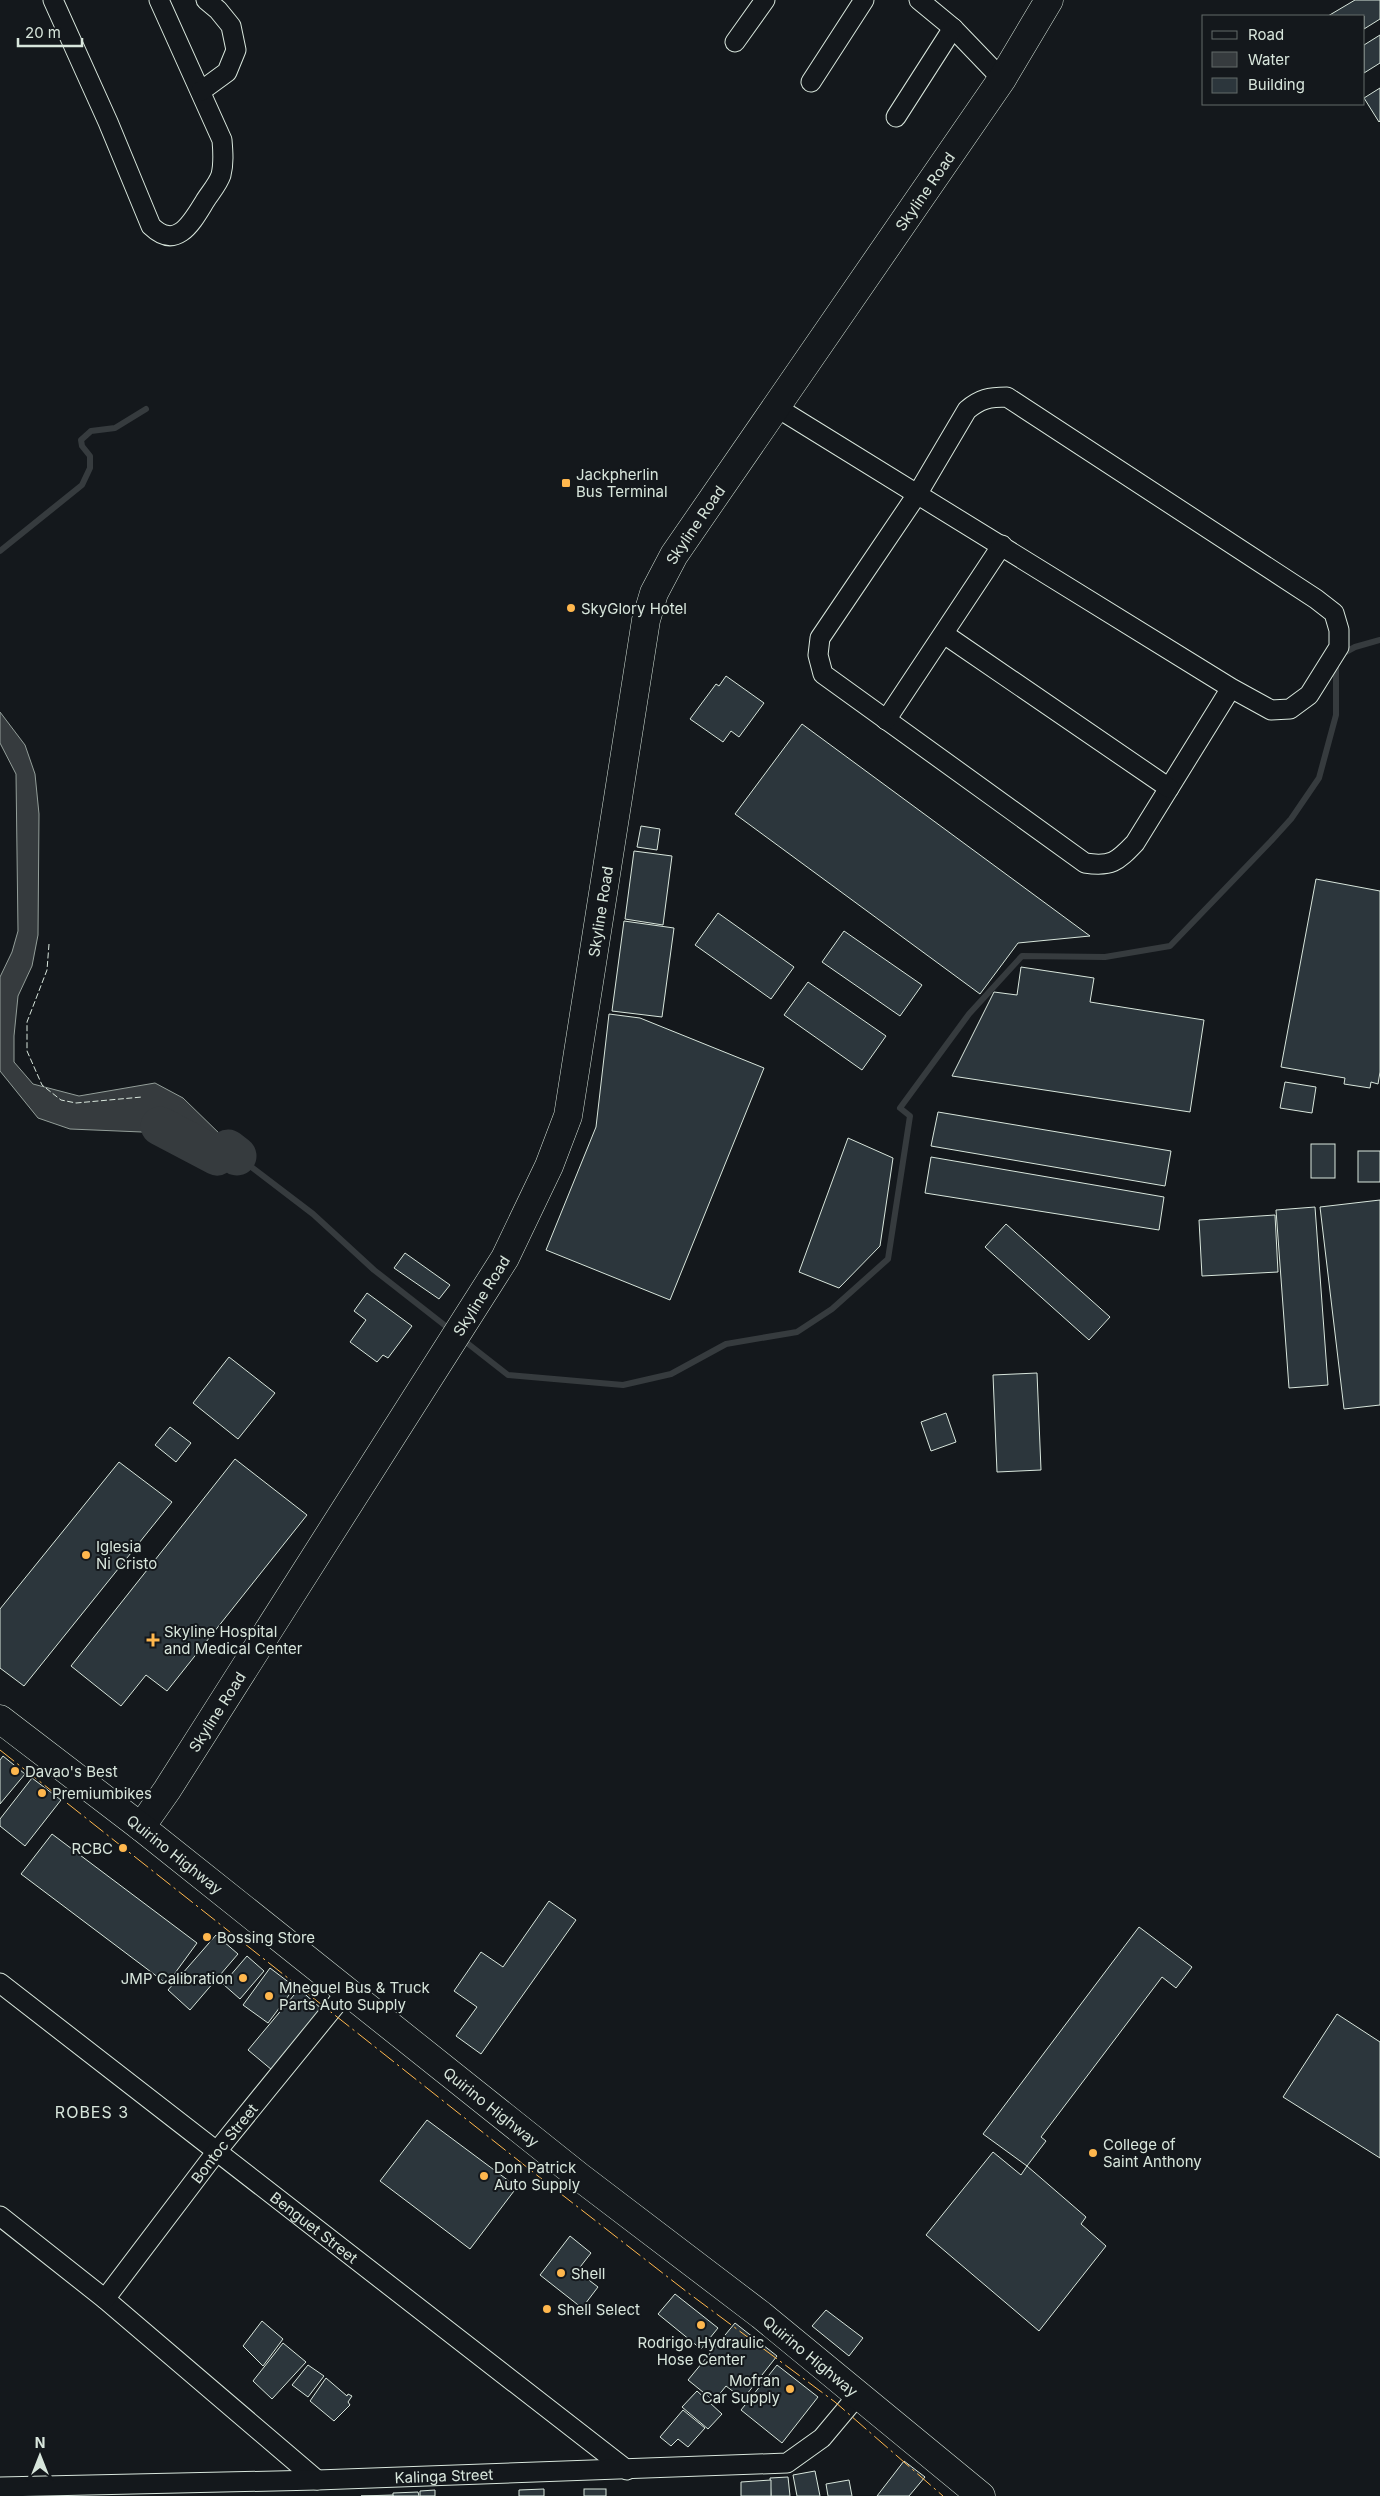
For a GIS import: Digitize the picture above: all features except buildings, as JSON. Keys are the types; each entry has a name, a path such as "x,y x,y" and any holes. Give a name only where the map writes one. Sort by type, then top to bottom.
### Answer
{"main road":[{"name":"Skyline Road","path":"141,1827 167,1790 505,1258 549,1166 568,1116 646,620 654,593 674,555 1002,79 1049,0"},
{"name":"Quirino Highway","path":"0,1719 141,1827 581,2178 761,2315 981,2496"}],"street":[{"path":"54,0 108,122 151,226 159,234 170,236 187,230 220,176 223,159 222,140 159,0"},
{"path":"201,91 226,72 236,50 231,26 218,10 206,0"},
{"path":"735,42 765,0"},
{"path":"811,82 864,0"},
{"path":"919,0 953,28 1002,79"},
{"path":"896,117 953,28"},
{"path":"776,407 918,493 1231,688 1271,710 1290,709 1310,695 1339,647 1339,630 1334,613 1316,598 1007,397 992,397 979,400 967,410 918,493 820,638 818,655 823,674 1085,863 1103,866 1119,860 1135,843 1231,688"},
{"path":"886,720 1002,545"},
{"path":"944,634 1168,788"},
{"name":"Benguet Street","path":"0,1983 627,2470"},
{"name":"Bontoc Street","path":"105,2299 217,2151 347,1991"},
{"path":"0,2216 105,2299 317,2480"},
{"name":"Kalinga Street","path":"0,2487 317,2480 787,2463 822,2438 858,2395"}],"water":[{"path":"0,712 25,745 35,774 39,814 38,935 32,966 18,996 14,1036 14,1062 33,1084 79,1096 155,1083 183,1098 223,1137 237,1156 187,1148 142,1132 70,1129 38,1118 0,1071 0,977 12,952 18,931 16,774 0,743"}],"waterway":[{"path":"0,551 82,485 90,468 90,456 82,446 81,440 91,431 115,428 146,409"},
{"path":"1342,654 1355,647 1380,640"},
{"path":"462,1339 508,1375 623,1385 671,1374 726,1344 797,1332 832,1309 888,1259 910,1116 900,1108 969,1014 1022,956 1105,957 1170,946 1291,819 1319,778 1336,715 1336,665"},
{"path":"160,1126 217,1156 228,1149 237,1156"},
{"path":"237,1156 313,1214 374,1270 452,1331"}],"fence":[{"path":"49,944 47,970 27,1022 27,1051 42,1085 61,1100 76,1103 142,1097"}],"power":[{"path":"0,1750 538,2176 687,2292 835,2402 943,2496"}],"place":[{"name":"Jackpherlin Bus Terminal","path":"566,483"},
{"name":"SkyGlory Hotel","path":"571,608"},
{"name":"Iglesia Ni Cristo","path":"86,1555"},
{"name":"Skyline Hospital and Medical Center","path":"153,1640"},
{"name":"Davao's Best","path":"15,1771"},
{"name":"Premiumbikes","path":"42,1793"},
{"name":"RCBC","path":"123,1848"},
{"name":"Bossing Store","path":"207,1937"},
{"name":"JMP Calibration","path":"243,1978"},
{"name":"Mheguel Bus & Truck Parts Auto Supply","path":"269,1996"},
{"name":"College of Saint Anthony","path":"1093,2153"},
{"name":"Don Patrick Auto Supply","path":"484,2176"},
{"name":"Shell","path":"561,2273"},
{"name":"Shell Select","path":"547,2309"},
{"name":"Rodrigo Hydraulic Hose Center","path":"701,2325"},
{"name":"Mofran Car Supply","path":"790,2389"}],"district":[{"name":"ROBES 3","path":"92,2112"}]}
